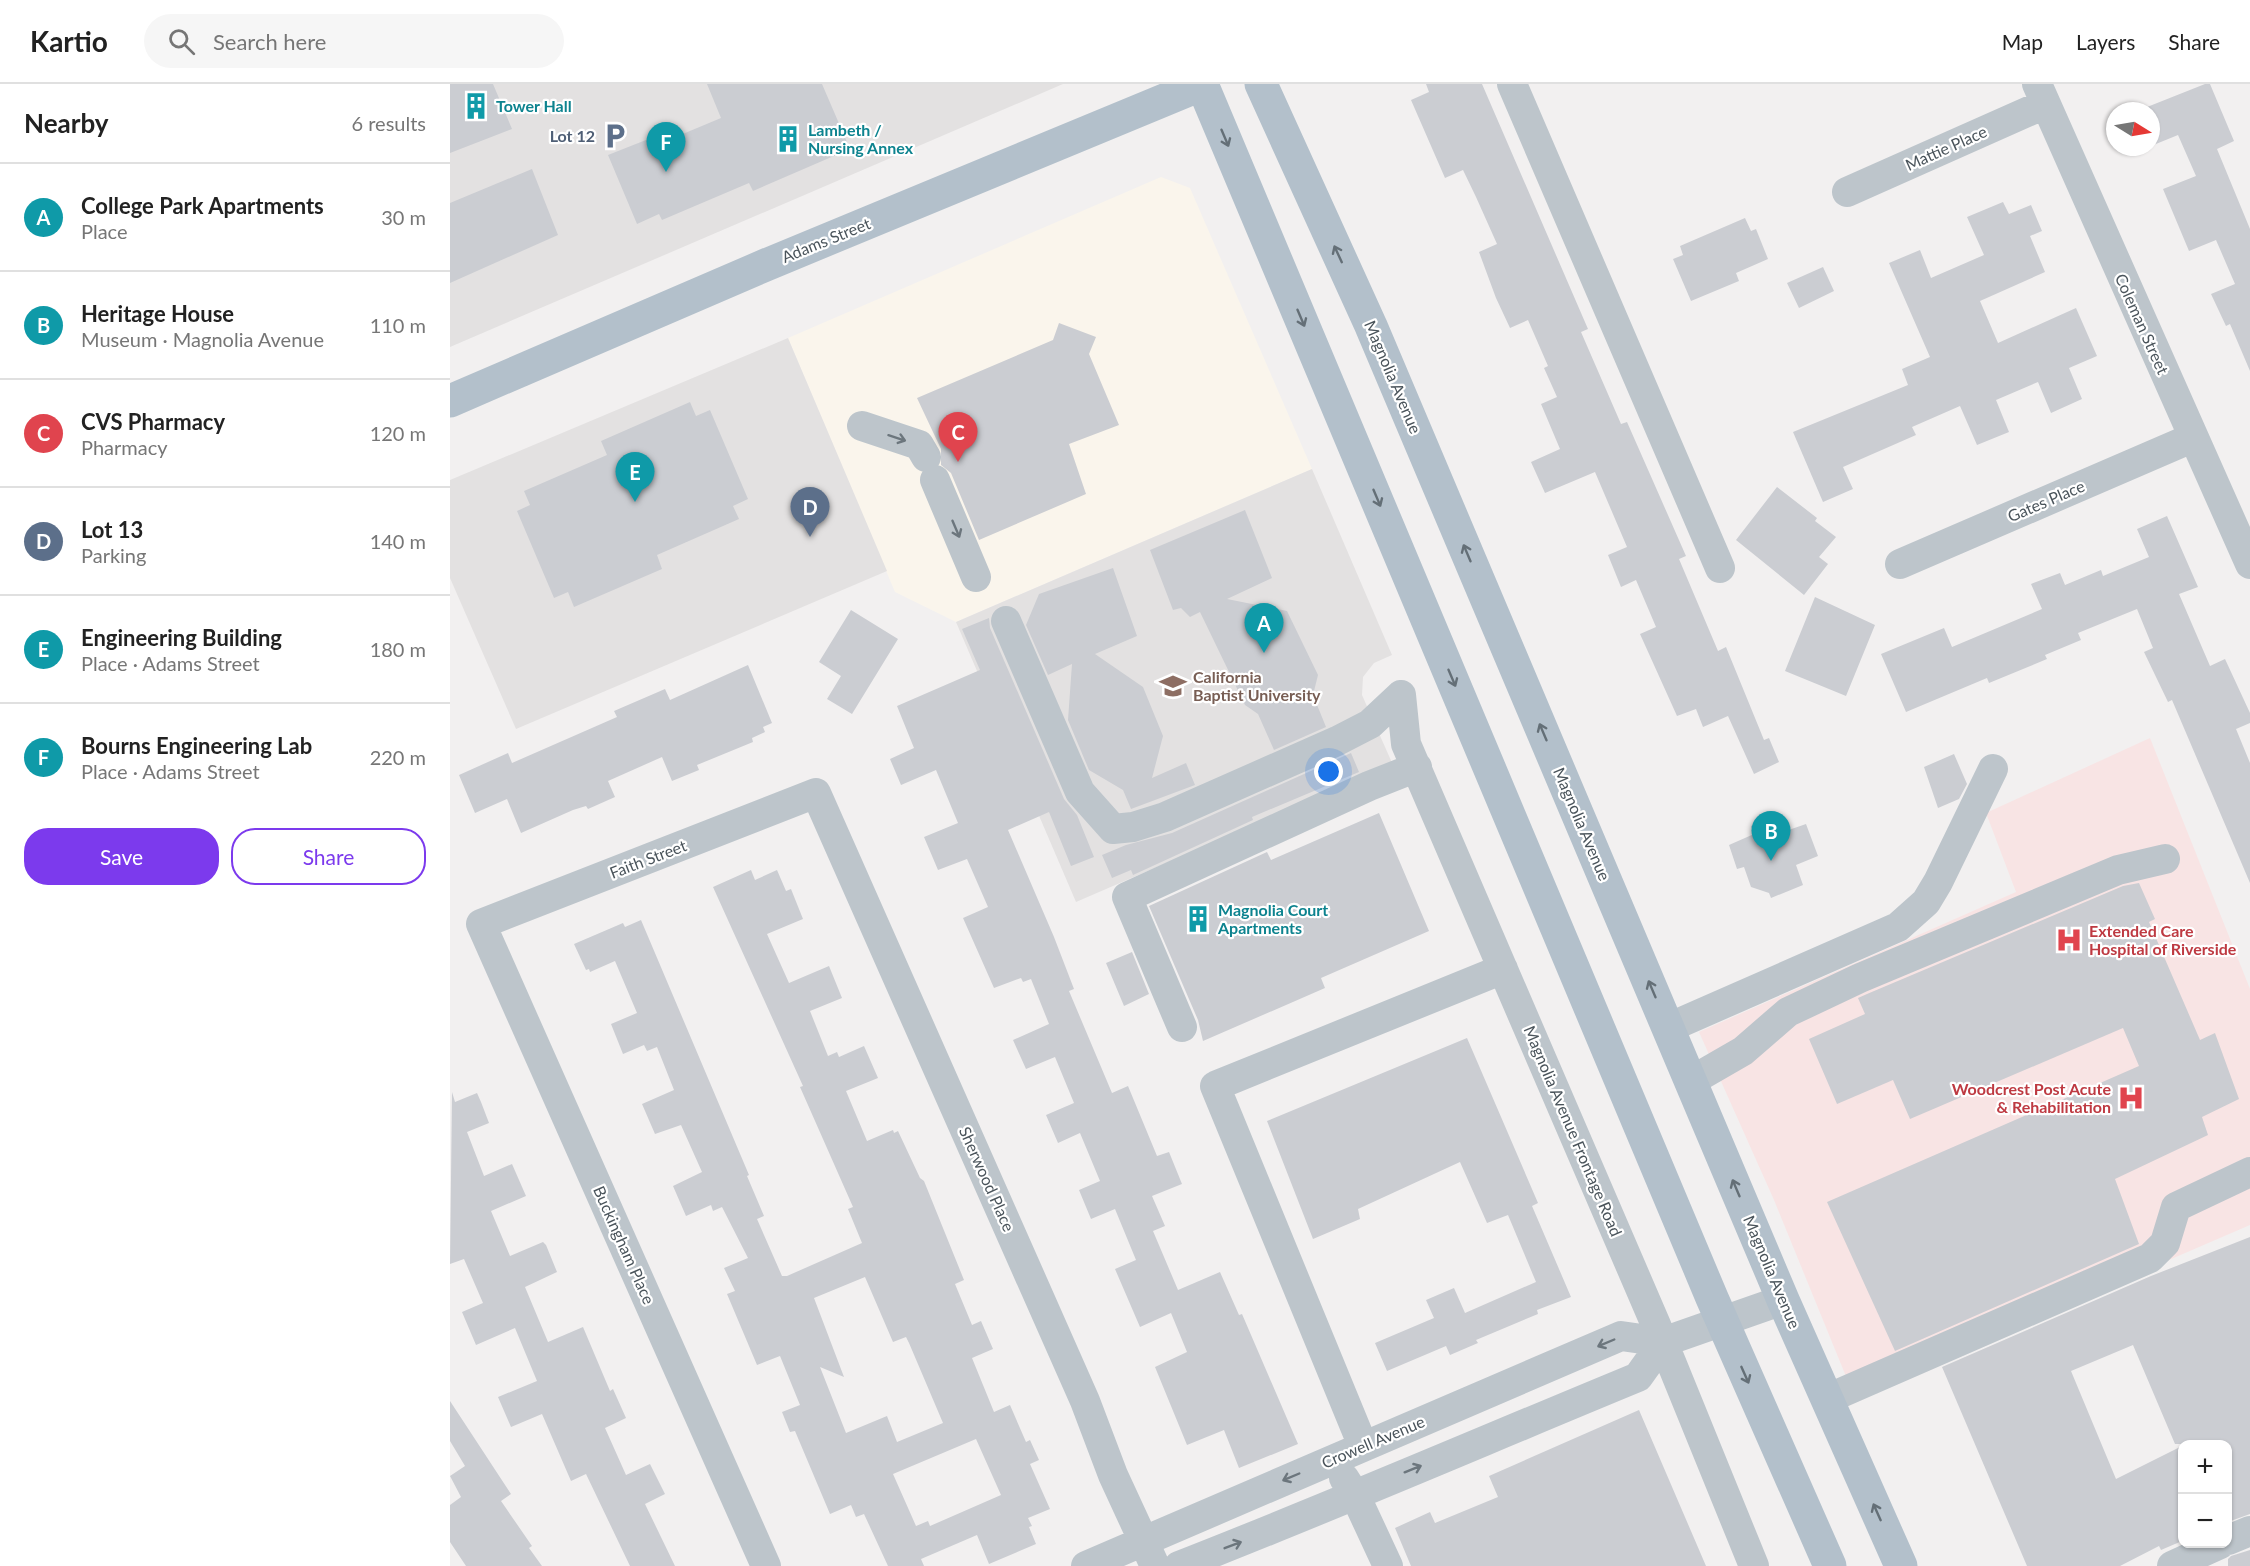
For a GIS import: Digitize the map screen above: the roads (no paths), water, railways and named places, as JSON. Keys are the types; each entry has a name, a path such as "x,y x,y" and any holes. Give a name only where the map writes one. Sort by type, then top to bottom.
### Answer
{"main road":[{"name":"Adams Street","path":"450,401 768,264 1203,84"},
{"path":"1203,84 1722,1321 1830,1566"},
{"name":"Magnolia Avenue","path":"1261,84 1371,326 1784,1300 1901,1566"}],"street":[{"path":"1512,84 1720,568"},
{"name":"Mattie Place","path":"1847,192 2041,94"},
{"name":"Coleman Street","path":"2041,94 2192,438 2250,564"},
{"path":"862,426 919,445 976,578"},
{"name":"Gates Place","path":"1900,564 2192,438"},
{"name":"Magnolia Avenue Frontage Road","path":"1006,621 1080,792 1113,829 1133,827 1166,817 1337,741 1370,724 1401,695 1406,744 1663,1342 1754,1566"},
{"path":"1182,1027 1127,897 1416,767"},
{"path":"1668,1028 1898,927 1926,902 1993,769"},
{"name":"Faith Street","path":"481,924 816,793"},
{"name":"Sherwood Place","path":"816,793 1081,1390 1113,1475 1149,1554"},
{"path":"1691,1082 1743,1052 1788,1012 1860,978 2097,878 2118,870 2165,859"},
{"name":"Buckingham Place","path":"481,924 766,1566"},
{"path":"1363,1446 1215,1086 1503,969"},
{"path":"1827,1399 1914,1359 2150,1258 2165,1242 2176,1207 2250,1172"},
{"name":"Crowell Avenue","path":"1086,1566 1149,1554 1332,1460 1621,1336 1663,1342 1784,1300"},
{"path":"1179,1566 1638,1377 1663,1342"},
{"path":"1332,1460 1355,1495 1388,1566"},
{"path":"2232,1538 2250,1531"},
{"path":"2172,1566 2211,1548"}],"place":[{"name":"Tower Hall","path":"476,106"},
{"name":"Lot 12","path":"615,136"},
{"name":"Lambeth / Nursing Annex","path":"788,139"},
{"name":"Bourns Engineering Lab","path":"666,172"},
{"name":"CVS Pharmacy","path":"958,462"},
{"name":"Engineering Building","path":"635,502"},
{"name":"Lot 13","path":"810,537"},
{"name":"College Park Apartments","path":"1264,653"},
{"name":"California Baptist University","path":"1173,686"},
{"name":"Heritage House","path":"1771,861"},
{"name":"Magnolia Court Apartments","path":"1198,919"},
{"name":"Extended Care Hospital of Riverside","path":"2069,940"},
{"name":"Woodcrest Post Acute & Rehabilitation","path":"2131,1098"}]}
